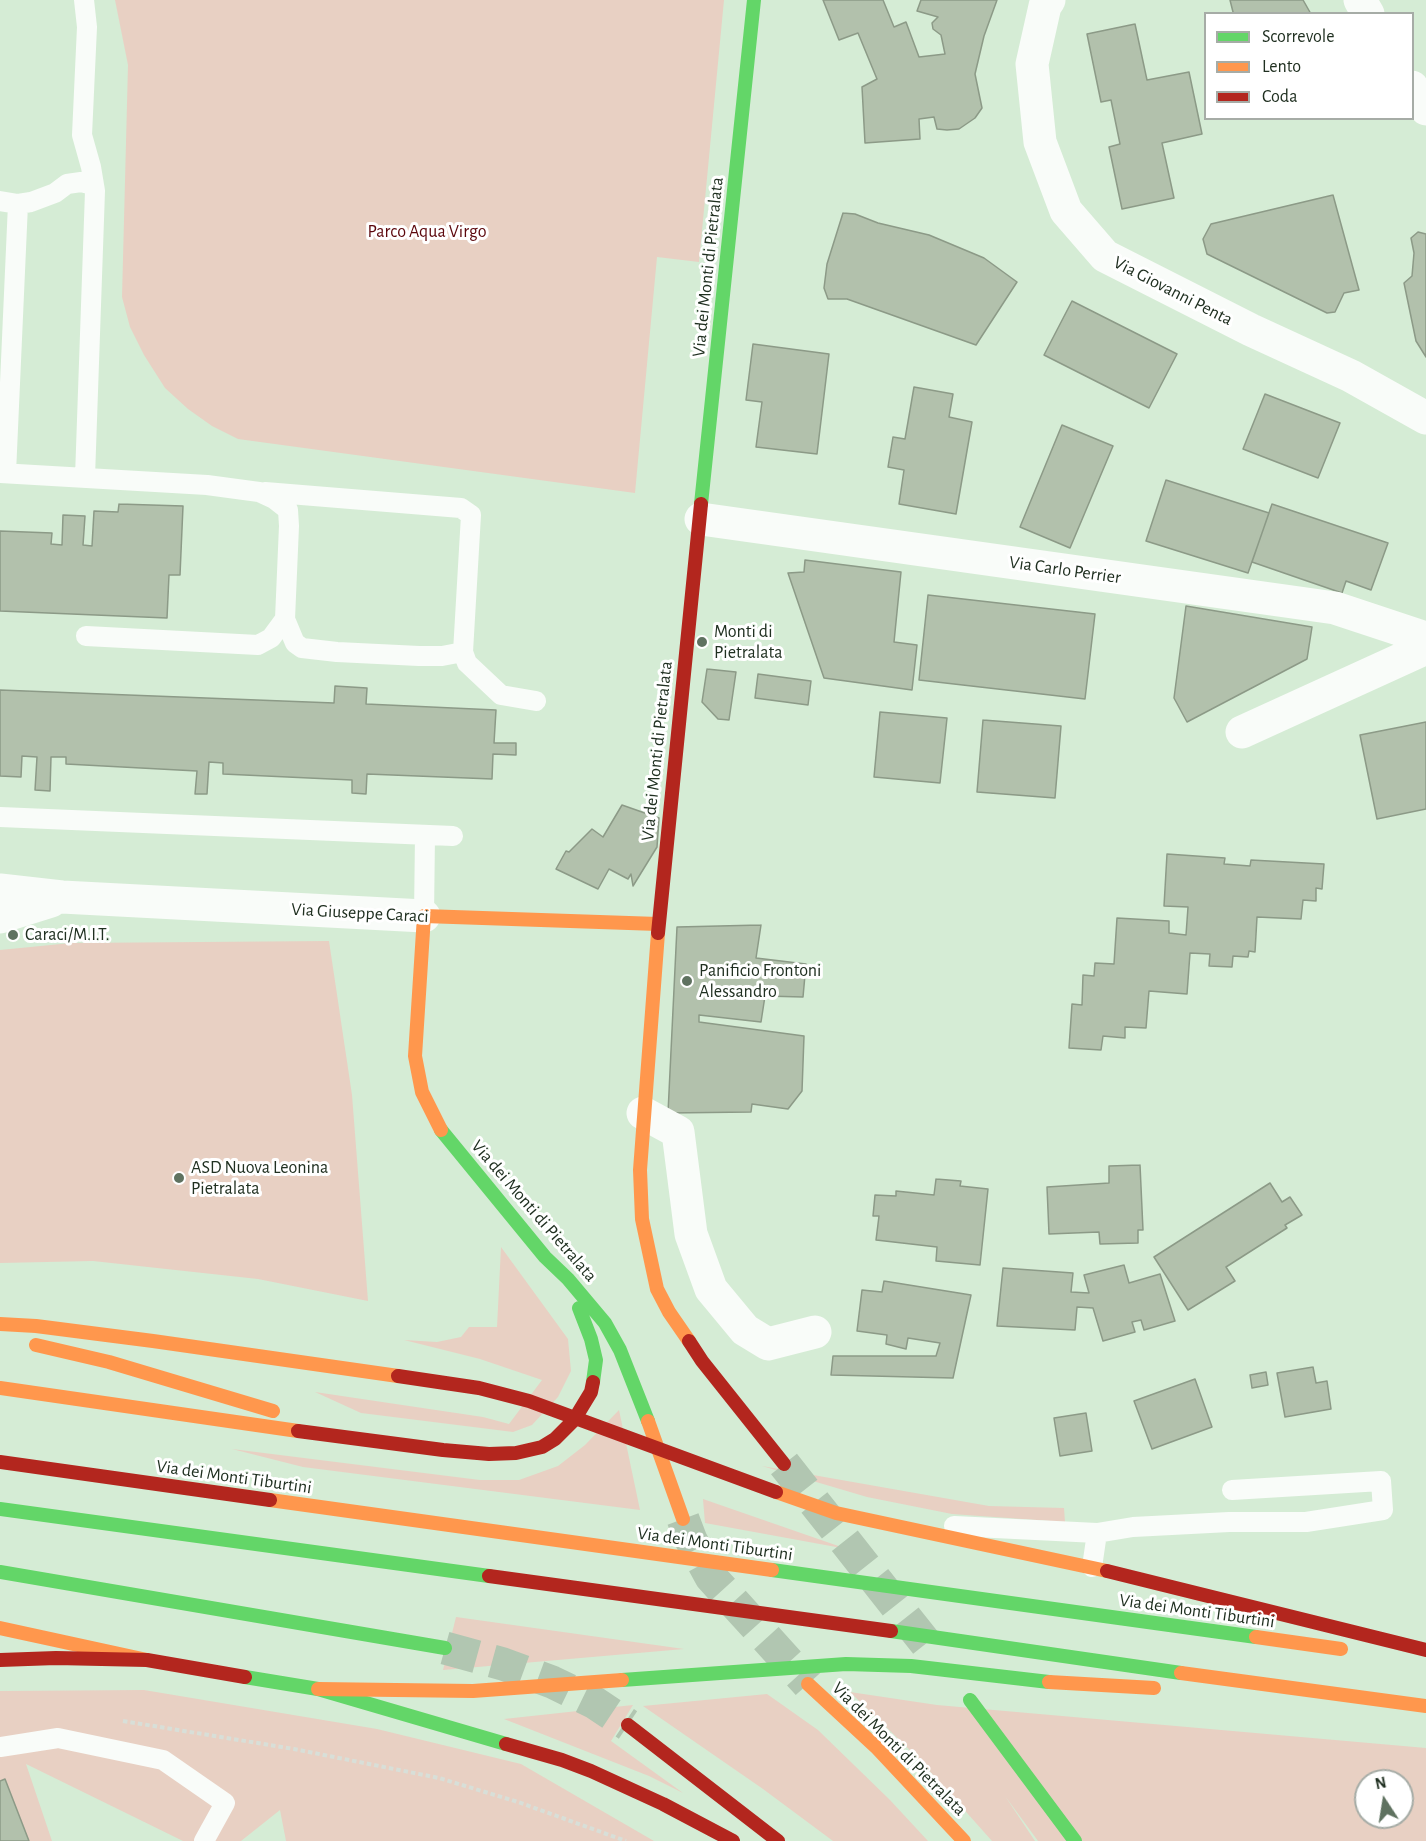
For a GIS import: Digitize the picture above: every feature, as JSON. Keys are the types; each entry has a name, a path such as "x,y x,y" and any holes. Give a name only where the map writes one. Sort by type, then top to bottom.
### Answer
{"main road":[{"name":"Via dei Monti di Pietralata","path":"754,0 658,924 640,1170 642,1219 657,1288 680,1331 784,1464"},
{"name":"Via dei Monti di Pietralata","path":"424,916 415,1056 422,1092 437,1126 545,1257 597,1312 620,1350 634,1382 683,1519"},
{"name":"Via Giuseppe Caraci","path":"424,916 658,924"},
{"path":"0,1388 443,1450 504,1454 542,1447 565,1430 584,1406 591,1392 596,1360 578,1307 545,1257"},
{"path":"0,1324 36,1326 143,1340 479,1388 595,1424 811,1505 882,1524 1092,1567 1426,1650"},
{"path":"11,1339 158,1376 357,1438"},
{"name":"Via dei Monti Tiburtini","path":"0,1462 1356,1651"},
{"path":"0,1509 846,1624 1284,1688 1426,1706"},
{"path":"0,1572 445,1648"},
{"path":"0,1628 147,1659 318,1689 562,1760 663,1804 733,1841"},
{"path":"1391,1656 1426,1660"},
{"path":"0,1660 147,1659"},
{"path":"318,1689 473,1691 846,1664 911,1666 1022,1680 1170,1689"},
{"name":"Via dei Monti di Pietralata","path":"808,1684 876,1747 964,1841"},
{"path":"1204,1690 1284,1688"},
{"path":"970,1700 1071,1838"},
{"path":"628,1725 778,1841"}],"street":[{"name":"Via Giovanni Penta","path":"1049,0 1045,6 1032,64 1040,142 1066,212 1105,256 1251,330 1351,376 1426,418"},
{"path":"1414,89 1426,109"},
{"name":"Via Carlo Perrier","path":"701,519 1335,608 1426,638"},
{"path":"1242,732 1426,648"},
{"name":"Via Giuseppe Caraci","path":"0,890 62,897 424,916"},
{"name":"Via Giuseppe Caraci","path":"0,917 62,897"},
{"path":"643,1113 678,1132 691,1234 711,1289 745,1330 768,1344 815,1332"}],"lane":[{"path":"84,0 87,27 82,135 95,190 85,477"},
{"path":"95,190 93,185 81,182 67,184 55,193 31,202 9,202 3,473 207,485 259,492 461,508 471,515 463,652 467,663 501,695 536,701"},
{"path":"259,492 274,499 288,510 285,620 295,644 302,648"},
{"path":"258,645 271,638 285,620"},
{"path":"86,636 418,656 442,656 463,652"},
{"path":"0,817 453,836"},
{"path":"424,916 425,835"},
{"path":"882,1524 1097,1533 1133,1527 1229,1522 1306,1522 1383,1510 1381,1481 1232,1490"},
{"path":"1092,1567 1097,1533"},
{"path":"0,1747 58,1738 163,1760 225,1803 204,1841"}],"path":[{"path":"118,1720 294,1749 439,1778 518,1802 626,1841"}],"green space":[{"name":"Parco Aqua Virgo","path":"115,0 724,0 699,262 657,257 635,493 238,439 212,426 188,409 165,388 130,327 122,297 128,65"},
{"name":"ASD Nuova Leonina Pietralata","path":"329,941 352,1095 368,1301 258,1279 93,1261 0,1263 0,950 71,943"},
{"path":"501,1247 568,1339 571,1371 558,1397 532,1425 513,1432 361,1413 315,1392 483,1417 509,1424 542,1380 480,1359 404,1340 437,1342 461,1337 469,1327 497,1327"},
{"path":"619,1410 640,1510 303,1467 232,1449 480,1480 519,1480 558,1466 585,1445"},
{"path":"762,1466 989,1506 1064,1508 1065,1522 952,1514 867,1497"},
{"path":"703,1499 847,1549 705,1523"},
{"path":"456,1617 684,1649 443,1670"},
{"path":"144,1690 377,1729 521,1764 654,1841 286,1841 280,1810 241,1841 183,1841 26,1764 52,1841 0,1841 0,1691"},
{"path":"850,1692 937,1705 1426,1748 1426,1841 1038,1841 1005,1796 1035,1841 992,1841 918,1758"},
{"path":"767,1694 818,1730 890,1800 928,1841 833,1841 763,1789 643,1706"},
{"path":"633,1705 611,1741 683,1793 649,1776 504,1719"}],"building":[{"path":"823,0 883,0 894,27 906,22 919,57 945,54 941,35 933,29 932,23 938,17 917,11 921,0 997,0 984,36 975,74 982,108 975,118 959,129 947,130 937,129 934,117 919,119 920,139 865,143 862,87 877,79 858,33 839,40"},
{"path":"1230,0 1303,0 1310,12 1233,12"},
{"path":"1135,24 1147,80 1189,72 1202,134 1162,143 1174,198 1122,209 1109,147 1120,144 1111,100 1101,102 1087,34"},
{"path":"1333,195 1359,290 1344,293 1335,312 1327,313 1207,254 1203,239 1211,224"},
{"path":"843,213 855,214 878,223 929,235 984,258 1017,282 976,345 847,299 828,299 824,288 827,264"},
{"path":"1418,232 1426,234 1426,357 1416,341 1404,283 1412,276 1414,253 1411,238"},
{"path":"1072,301 1177,354 1149,408 1044,355"},
{"path":"753,344 829,354 817,454 756,447 762,402 746,400"},
{"path":"914,387 953,394 949,417 972,422 956,514 899,504 904,470 888,467 893,437 905,439"},
{"path":"1265,394 1340,423 1318,478 1243,449"},
{"path":"1062,425 1113,446 1070,548 1020,527"},
{"path":"1166,480 1269,513 1248,573 1146,541"},
{"path":"119,504 183,506 180,575 169,575 167,618 0,611 0,531 52,533 51,544 62,545 63,515 85,516 83,545 92,546 94,511 118,512"},
{"path":"1272,504 1388,543 1371,590 1346,581 1342,593 1252,562"},
{"path":"805,560 901,572 894,642 917,645 912,690 824,678 788,573 804,572"},
{"path":"928,595 1095,614 1085,699 919,680"},
{"path":"1186,606 1312,627 1307,659 1187,722 1174,698"},
{"path":"707,669 736,672 729,720 718,719 702,702"},
{"path":"758,674 811,681 808,705 755,698"},
{"path":"335,686 367,688 366,704 496,710 494,743 516,743 516,755 493,754 492,779 367,774 366,794 352,793 352,780 223,774 223,763 209,762 207,794 195,794 197,771 66,764 66,757 51,757 50,791 35,790 37,757 22,756 21,777 0,776 0,690 334,703"},
{"path":"880,712 947,718 940,783 874,777"},
{"path":"983,720 1061,726 1055,798 977,792"},
{"path":"1426,722 1426,809 1377,819 1360,735"},
{"path":"622,805 659,818 657,847 633,886 631,874 628,879 609,869 598,889 556,869 566,851 569,852 592,829 603,837"},
{"path":"1167,854 1225,858 1224,864 1250,866 1251,860 1324,864 1322,889 1316,888 1316,901 1303,900 1301,919 1257,917 1255,952 1249,951 1248,957 1233,956 1232,967 1209,966 1210,954 1190,953 1187,994 1149,991 1146,1028 1125,1027 1125,1038 1103,1036 1101,1050 1069,1048 1072,1004 1082,1005 1083,975 1094,976 1095,963 1114,964 1117,918 1169,921 1169,933 1186,935 1188,907 1164,906"},
{"path":"761,925 756,958 806,964 803,997 765,996 761,1022 699,1015 699,1022 804,1036 802,1091 788,1109 752,1104 751,1112 668,1113 677,927"},
{"path":"1140,1165 1143,1230 1138,1230 1138,1243 1100,1244 1099,1232 1049,1234 1047,1187 1109,1183 1109,1166"},
{"path":"936,1179 961,1181 960,1186 988,1189 980,1265 936,1261 937,1247 876,1240 879,1216 873,1216 875,1195 896,1196 896,1191 934,1195"},
{"path":"1270,1183 1282,1202 1290,1197 1302,1215 1285,1225 1287,1228 1226,1267 1235,1281 1188,1310 1154,1257"},
{"path":"1124,1265 1129,1283 1160,1274 1175,1321 1144,1330 1141,1320 1132,1322 1135,1332 1103,1341 1093,1308 1077,1307 1075,1330 997,1326 1003,1268 1073,1273 1071,1292 1089,1293 1084,1275"},
{"path":"884,1281 971,1295 953,1378 831,1375 833,1356 936,1356 940,1343 908,1338 906,1349 886,1344 887,1335 857,1331 862,1290 882,1292"},
{"path":"1313,1367 1316,1383 1327,1381 1331,1409 1285,1417 1277,1373"},
{"path":"1266,1372 1268,1385 1252,1388 1250,1375"},
{"path":"1195,1379 1212,1427 1152,1449 1134,1401"},
{"path":"1086,1413 1092,1451 1060,1456 1054,1418"},
{"path":"5,1779 29,1841 0,1841 0,1781"}],"tunnel":[{"path":"784,1464 932,1651"},
{"path":"683,1519 691,1540 711,1577 808,1684"},
{"path":"445,1648 503,1664 552,1682 595,1703 628,1725"}],"traffic: fast":[{"path":"701,504 754,0"},
{"path":"441,1130 545,1257 568,1279 605,1323 620,1350 648,1421"},
{"path":"579,1308 596,1360 593,1382"},
{"path":"0,1509 489,1576"},
{"path":"772,1570 1256,1637"},
{"path":"0,1572 445,1648"},
{"path":"891,1631 1181,1673"},
{"path":"622,1680 846,1664 911,1666 1049,1682"},
{"path":"245,1677 318,1689 506,1744"},
{"path":"970,1700 1075,1841"}],"traffic: slow":[{"path":"441,1130 422,1092 415,1056 424,916 658,924"},
{"path":"658,933 640,1170 642,1219 657,1289 669,1312 689,1341"},
{"path":"0,1324 36,1326 153,1341 398,1376"},
{"path":"36,1345 109,1362 273,1411"},
{"path":"0,1388 298,1431"},
{"path":"648,1421 683,1519"},
{"path":"776,1492 836,1513 1107,1571"},
{"path":"270,1500 772,1570"},
{"path":"0,1628 147,1660"},
{"path":"1256,1637 1341,1649"},
{"path":"1181,1673 1426,1706"},
{"path":"318,1689 473,1691 622,1680"},
{"path":"1049,1682 1154,1688"},
{"path":"808,1684 876,1747 964,1841"}],"traffic: jam":[{"path":"658,933 701,504"},
{"path":"689,1341 702,1361 784,1464"},
{"path":"398,1376 479,1388 529,1401 776,1492"},
{"path":"298,1431 443,1450 489,1454 516,1453 542,1447 555,1439 574,1420 591,1392 593,1382"},
{"path":"0,1462 270,1500"},
{"path":"1107,1571 1426,1650"},
{"path":"489,1576 891,1631"},
{"path":"0,1660 56,1658 147,1660 245,1677"},
{"path":"628,1725 778,1841"},
{"path":"506,1744 591,1771 663,1804 733,1841"}],"place":[{"name":"Monti di Pietralata","path":"702,642"},
{"name":"Caraci/M.I.T.","path":"13,935"},
{"name":"Panificio Frontoni Alessandro","path":"687,981"},
{"name":"ASD Nuova Leonina Pietralata","path":"179,1178"}]}
